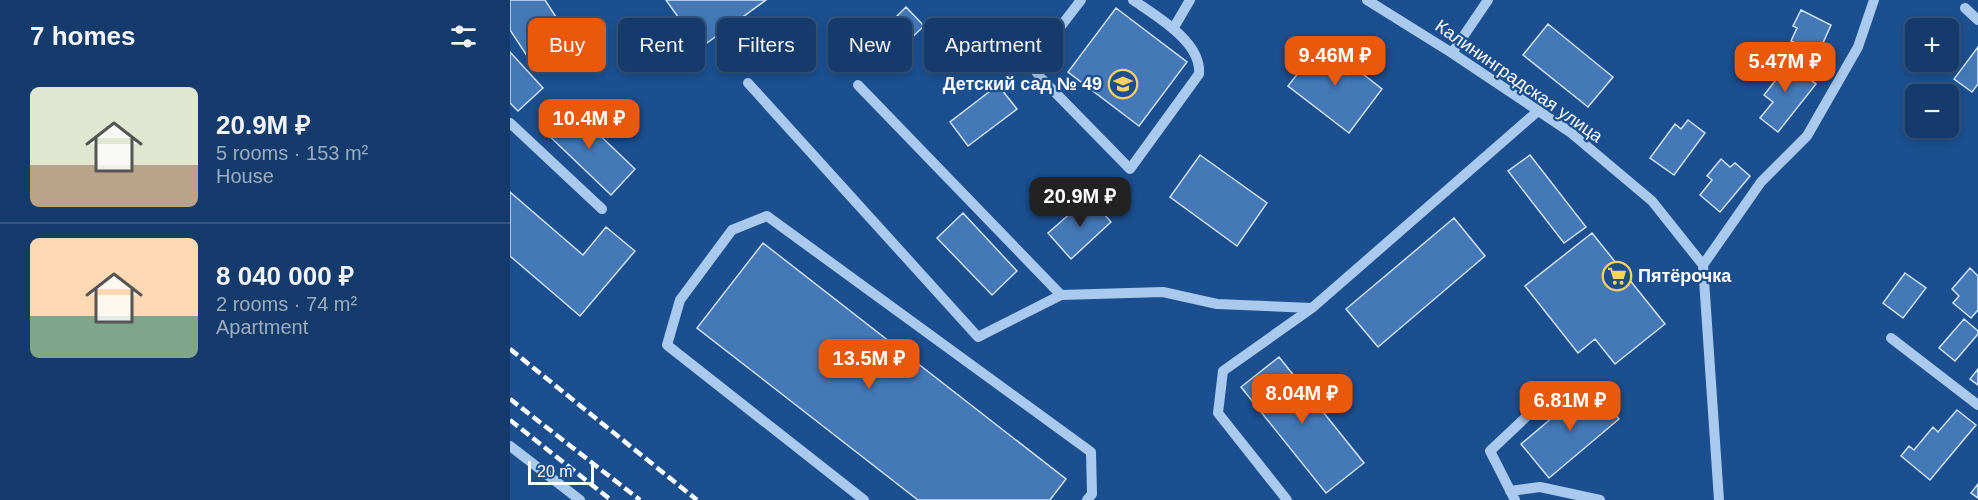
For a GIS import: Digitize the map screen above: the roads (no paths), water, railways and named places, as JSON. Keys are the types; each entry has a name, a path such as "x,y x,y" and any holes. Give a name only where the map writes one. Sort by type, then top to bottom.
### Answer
{"street":[{"path":"1081,0 1035,60 1034,69 1130,170 1199,74 1200,66 1194,51 1173,28 1133,0"},
{"path":"1173,28 1190,0"},
{"name":"Калининградская улица","path":"1367,0 1452,53 1570,132 1652,201 1703,265"},
{"path":"1452,53 1488,0"},
{"path":"1719,500 1703,265 1761,182 1807,136 1857,47 1874,0"},
{"path":"1965,8 1978,20"},
{"path":"748,83 978,337 1061,295 1163,292 1217,304 1312,309"},
{"path":"858,85 1061,295"},
{"path":"1287,500 1218,413 1223,371 1312,309 1538,111"},
{"path":"510,123 602,209"},
{"path":"864,500 667,345 680,300 732,230 768,216 1091,452 1092,494 1087,500"},
{"path":"1891,338 1978,405"},
{"path":"1558,387 1490,451 1513,496 1540,487 1600,500"},
{"path":"510,446 580,500"}],"railway":[{"path":"510,349 697,500"},
{"path":"510,399 640,500"},
{"path":"510,420 611,500"}],"place":[{"name":"Детский сад № 49","path":"1123,84"},
{"name":"Пятёрочка","path":"1617,276"}]}
